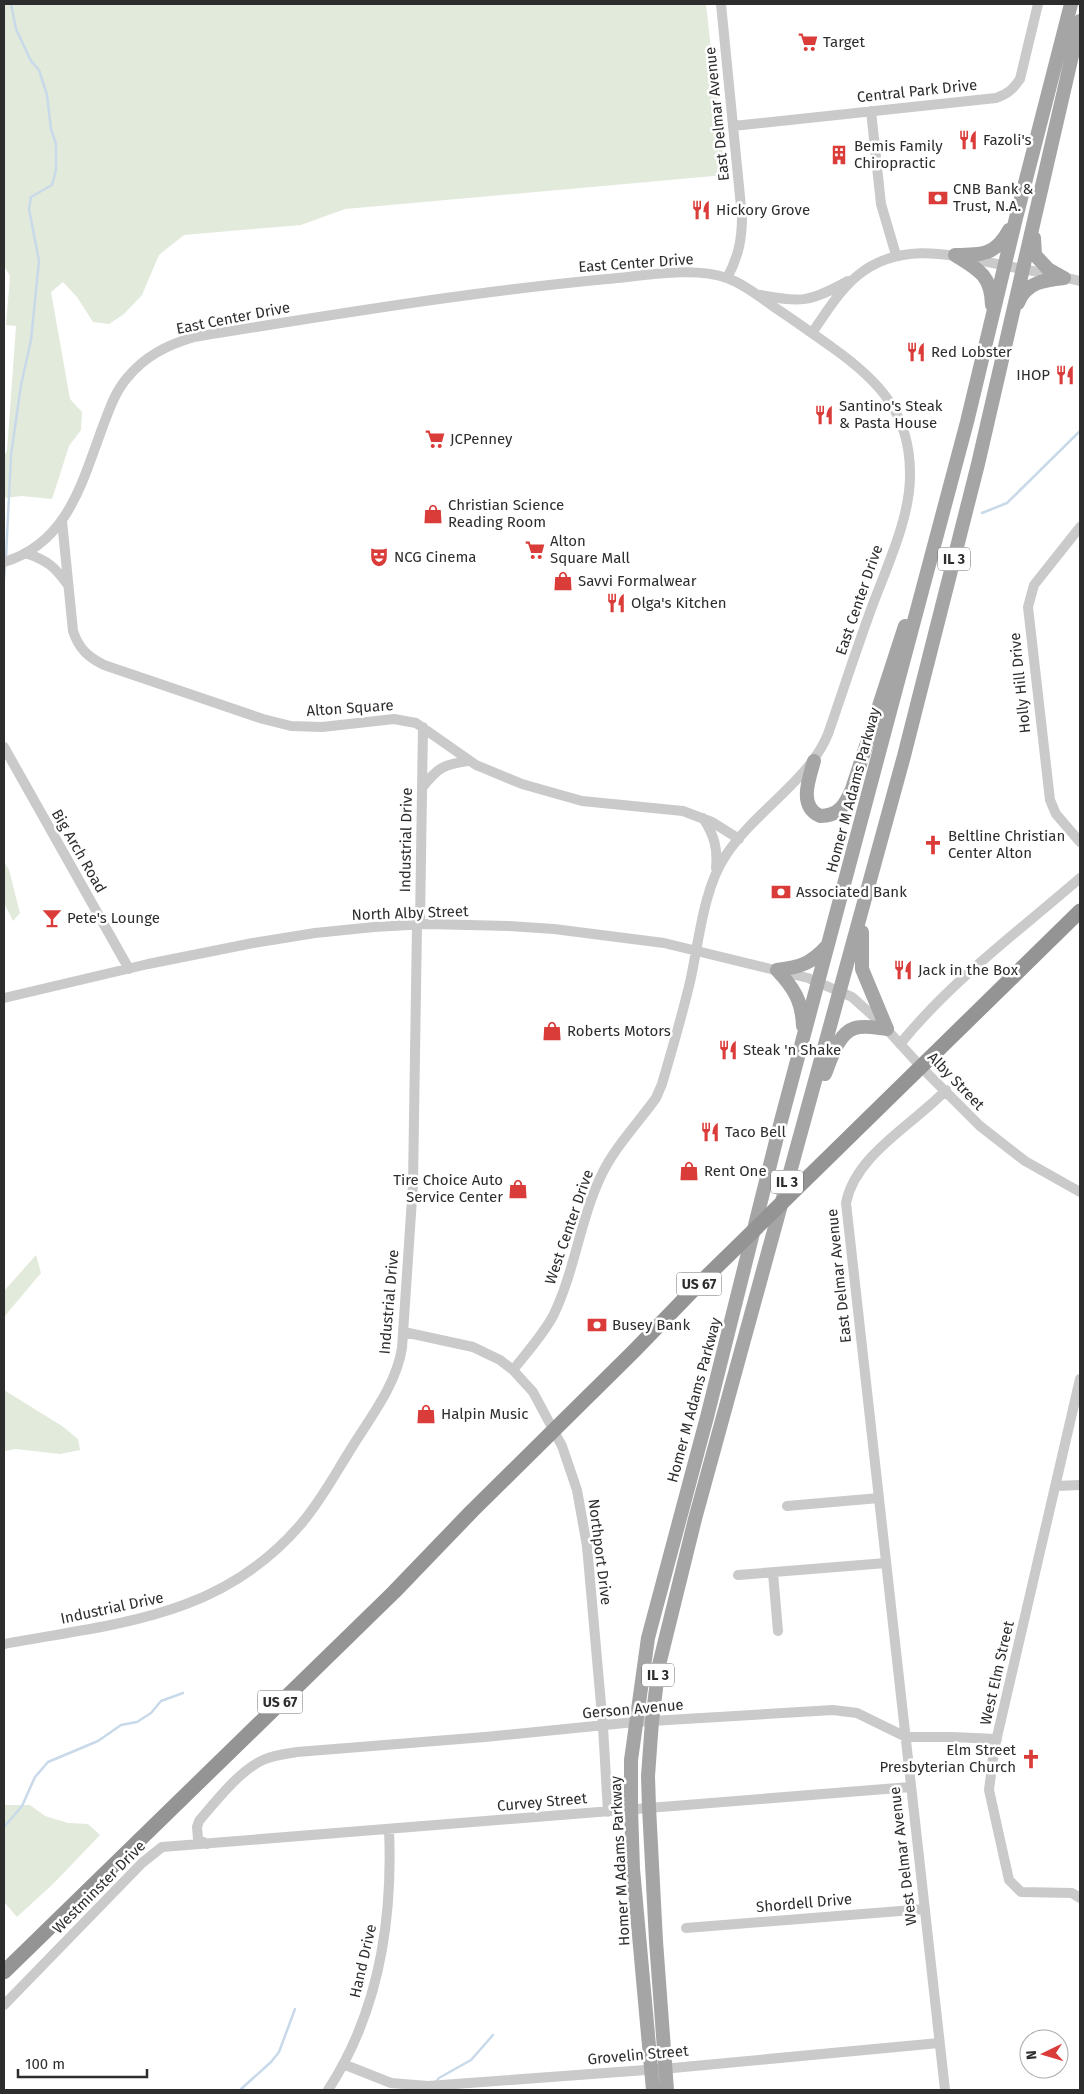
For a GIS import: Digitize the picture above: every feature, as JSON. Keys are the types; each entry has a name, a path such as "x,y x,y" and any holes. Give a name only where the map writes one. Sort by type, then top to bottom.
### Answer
{"highway":[{"name":"US 67","path":"4,1972 388,1598 472,1511 698,1285 1080,911"}],"main road":[{"name":"Homer M Adams Parkway","path":"652,2090 634,1878 631,1809 631,1760 648,1638 738,1296 781,1121 967,422 1004,265 1070,4"},
{"name":"Homer M Adams Parkway","path":"667,2090 656,1941 648,1776 659,1665 763,1271 841,992 904,756 978,464 1080,21"},
{"path":"955,255 988,253 996,248 1006,236 1016,218"},
{"path":"1034,218 1035,256 1048,269 1064,278"},
{"path":"955,255 984,275 989,282 992,319"},
{"path":"1010,322 1020,298 1026,290 1037,282 1064,278"},
{"path":"814,761 807,788 807,803 815,814 828,816 842,808 852,789 926,562 967,422"},
{"path":"802,1130 834,1050 844,1037 854,1028 887,1029 862,969 864,906"},
{"path":"777,970 800,967 816,959 829,944"},
{"path":"777,970 792,986 802,1011 804,1038"}],"street":[{"name":"East Delmar Avenue","path":"721,4 742,233 738,256 727,278"},
{"name":"Central Park Drive","path":"733,126 996,98 1005,95 1014,89 1020,79 1038,4"},
{"path":"871,111 882,204 896,256"},
{"path":"757,294 789,300 805,300 821,295 856,277 882,260 896,256 932,252 1080,281"},
{"name":"East Center Drive","path":"4,562 26,554 62,521 79,491 108,413 125,380 148,358 162,348 181,341 194,337 516,289 682,273 708,274 727,278 757,294 858,365 880,387 897,416 907,442 910,473 906,508 828,734 814,761 739,838 726,854 715,878 696,951"},
{"path":"812,333 839,295 856,277"},
{"name":"Alton Square","path":"62,521 73,631 77,642 85,653 104,665 263,719 291,726 322,727 394,719 403,720 423,727 468,761 522,784 582,801 683,812 704,818 739,838"},
{"name":"Holly Hill Drive","path":"1080,527 1034,585 1028,607 1050,800 1056,814 1080,842"},
{"path":"26,554 46,560 55,567 68,586"},
{"name":"Industrial Drive","path":"4,1644 147,1618 167,1612 214,1594 255,1568 275,1551 302,1523 332,1480 397,1371 404,1332 413,1184 417,925 420,922 423,727"},
{"name":"Big Arch Road","path":"4,747 129,969"},
{"path":"422,788 433,772 452,763 468,761"},
{"path":"704,818 714,835 717,846 715,878"},
{"path":"900,1044 941,997 1080,878"},
{"name":"North Alby Street","path":"4,998 129,969 268,940 316,933 417,925 509,926 640,939 777,970 819,982"},
{"name":"West Center Drive","path":"513,1370 554,1314 602,1173 656,1098 662,1084 696,951"},
{"name":"Alby Street","path":"819,982 852,997 866,1008 980,1126 1002,1145 1025,1161 1080,1192"},
{"name":"East Delmar Avenue","path":"879,1498 846,1203 852,1183 869,1160 943,1087"},
{"name":"Northport Drive","path":"404,1332 473,1347 500,1360 513,1370 532,1392 562,1446 581,1509 587,1546 603,1727 608,1812"},
{"name":"West Elm Street","path":"1080,1379 990,1768 989,1790 1009,1880 1022,1892 1072,1893 1080,1898"},
{"path":"1056,1486 1080,1484"},
{"path":"787,1506 879,1498"},
{"name":"West Delmar Avenue","path":"879,1498 945,2090"},
{"path":"738,1575 886,1563"},
{"path":"772,1573 778,1632"},
{"name":"Gerson Avenue","path":"207,1844 198,1839 197,1827 199,1821 238,1778 254,1765 267,1758 297,1752 603,1727 635,1722 843,1710 871,1720 906,1738 952,1737 997,1739"},
{"name":"Curvey Street","path":"207,1844 910,1787"},
{"name":"Hand Drive","path":"328,2090 343,2064 366,2012 383,1950 390,1894 389,1829"},
{"name":"Westminster Drive","path":"4,2005 159,1848 207,1844"},
{"name":"Shordell Drive","path":"686,1928 924,1909"},
{"name":"Grovelin Street","path":"343,2064 391,2083 428,2086 665,2068 939,2043"}],"green space":[{"path":"4,4 706,4 725,175 345,209 301,225 184,235 159,255 142,295 124,314 109,324 93,322 77,297 63,282 51,292 70,399 82,412 81,430 69,446 52,499 22,496 4,498 4,456 7,451 16,326 6,325 10,276 4,266"},
{"path":"4,862 9,870 20,913 13,921 4,903"},
{"path":"36,1255 41,1273 4,1317 4,1291"},
{"path":"4,1390 62,1426 78,1439 80,1450 60,1454 16,1449 4,1451"},
{"path":"4,1805 30,1805 45,1816 68,1823 88,1824 100,1835 53,1884 17,1917 4,1902"}],"waterway":[{"path":"6,557 11,455 21,385 31,340 39,261 29,209 31,197 52,185 56,170 56,144 51,129 47,95 39,70 31,61 16,29 11,4"},
{"path":"982,513 1007,503 1080,431"},
{"path":"4,579 5,565"},
{"path":"4,1827 22,1806 35,1777 48,1762 98,1741 121,1725 137,1722 151,1713 161,1701 183,1693"},
{"path":"240,2090 271,2062 279,2052 295,2009"},
{"path":"435,2083 439,2078 471,2060 493,2035"}],"place":[{"name":"Target","path":"808,42"},
{"name":"Fazoli's","path":"968,140"},
{"name":"Bemis Family Chiropractic","path":"839,155"},
{"name":"CNB Bank & Trust, N.A.","path":"938,198"},
{"name":"Hickory Grove","path":"701,210"},
{"name":"Red Lobster","path":"916,352"},
{"name":"IHOP","path":"1065,375"},
{"name":"Santino's Steak & Pasta House","path":"824,415"},
{"name":"JCPenney","path":"435,439"},
{"name":"Christian Science Reading Room","path":"433,514"},
{"name":"Alton Square Mall","path":"535,550"},
{"name":"NCG Cinema","path":"379,557"},
{"name":"Savvi Formalwear","path":"563,581"},
{"name":"Olga's Kitchen","path":"616,603"},
{"name":"Beltline Christian Center Alton","path":"933,845"},
{"name":"Associated Bank","path":"781,892"},
{"name":"Pete's Lounge","path":"52,918"},
{"name":"Jack in the Box","path":"903,970"},
{"name":"Roberts Motors","path":"552,1031"},
{"name":"Steak 'n Shake","path":"728,1050"},
{"name":"Taco Bell","path":"710,1132"},
{"name":"Rent One","path":"689,1171"},
{"name":"Tire Choice Auto Service Center","path":"518,1189"},
{"name":"Busey Bank","path":"597,1325"},
{"name":"Halpin Music","path":"426,1414"},
{"name":"Elm Street Presbyterian Church","path":"1031,1759"}]}
